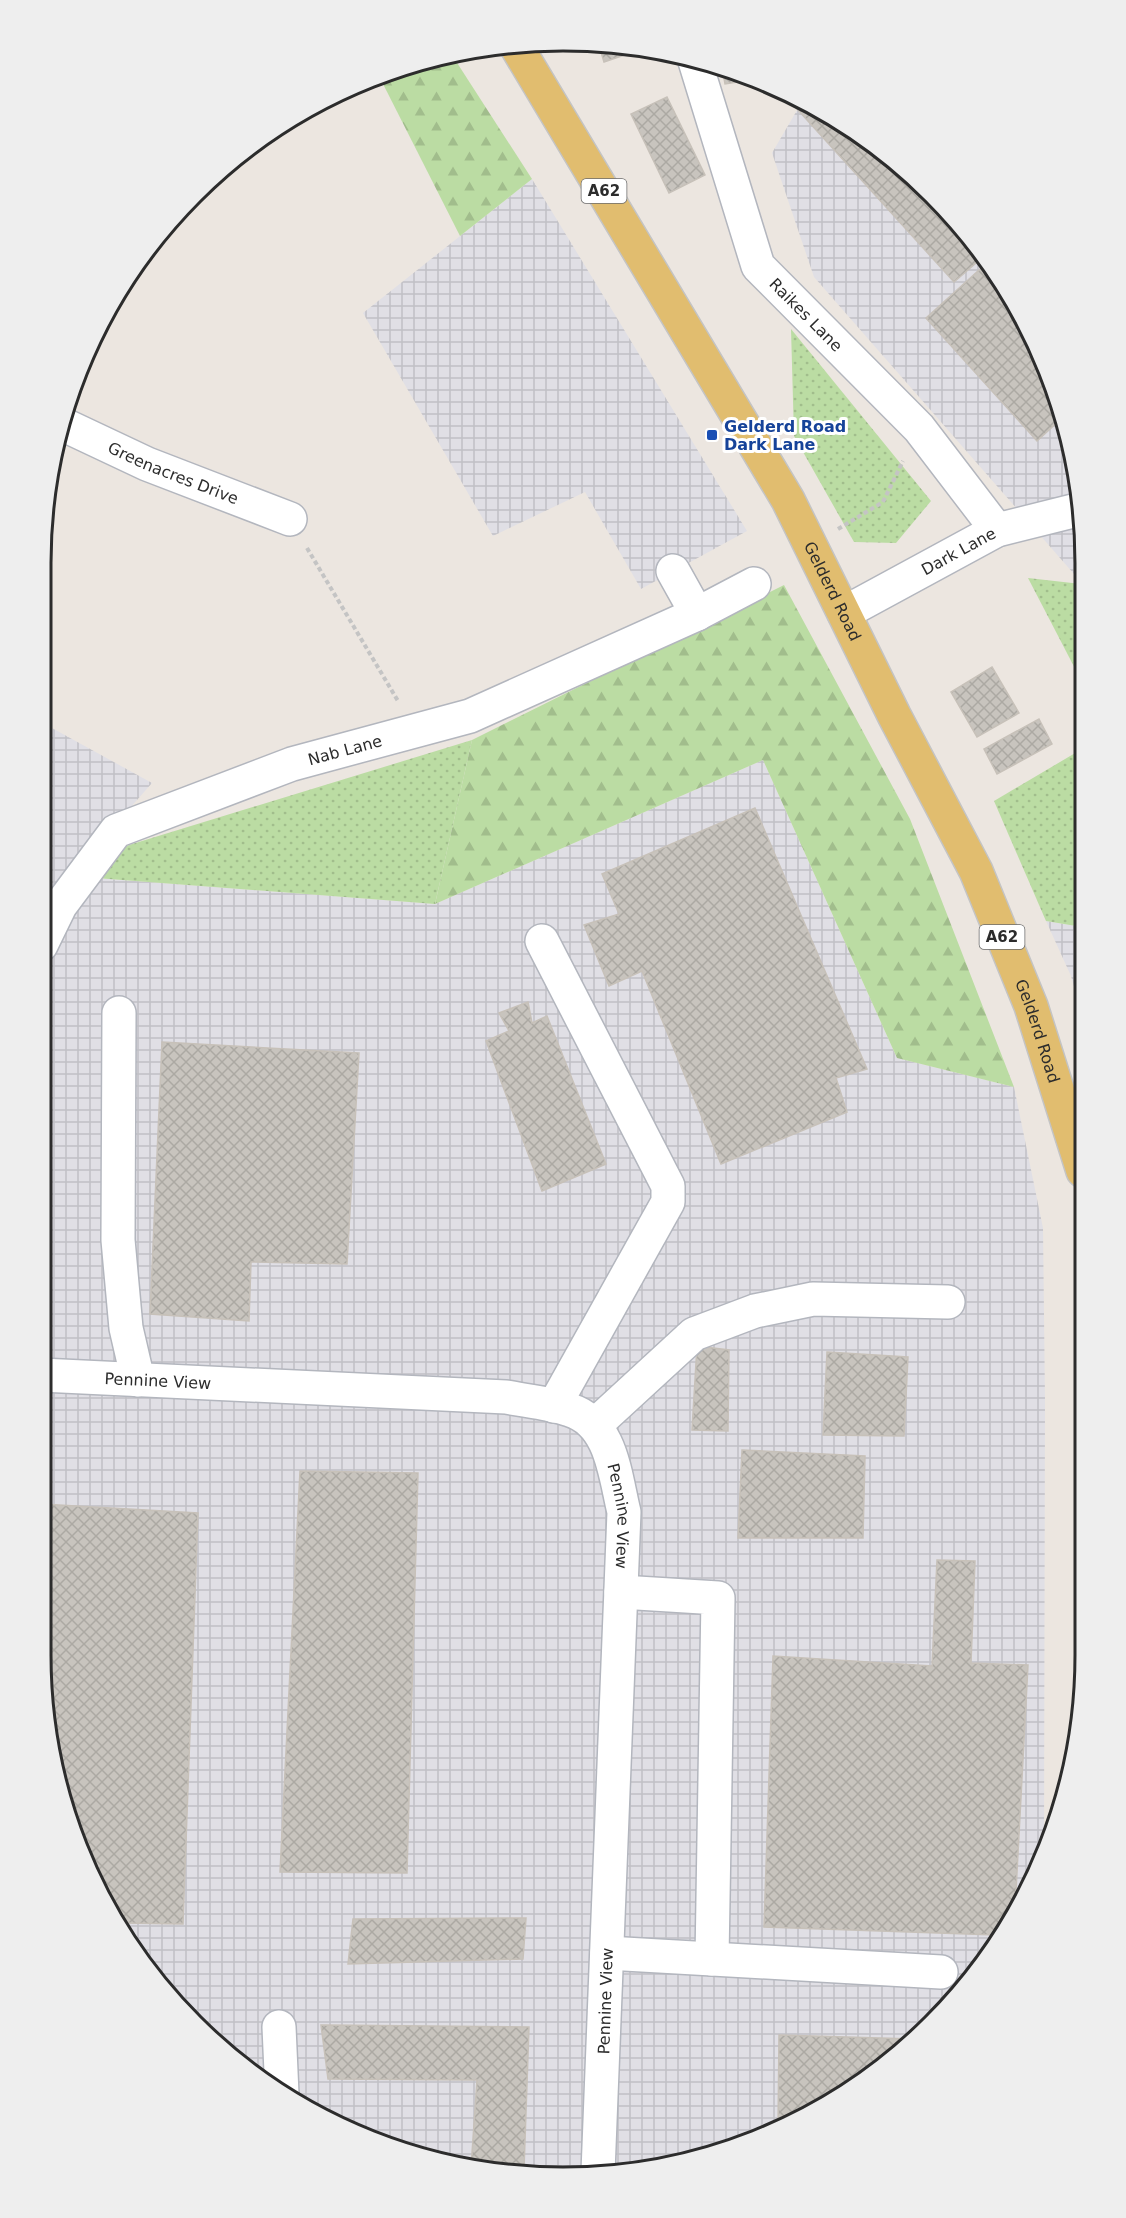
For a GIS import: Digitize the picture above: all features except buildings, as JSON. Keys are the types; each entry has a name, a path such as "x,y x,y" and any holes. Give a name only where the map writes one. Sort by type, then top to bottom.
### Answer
{"main road":[{"name":"Gelderd Road","path":"520,53 788,500 894,715 975,871 1030,1006 1075,1146"}],"street":[{"name":"Raikes Lane","path":"697,68 758,266 919,428 996,530"},
{"name":"Greenacres Drive","path":"69,427 147,464 290,519"},
{"name":"Dark Lane","path":"844,613 996,530 1072,512"},
{"path":"673,571 697,614"},
{"name":"Nab Lane","path":"51,921 116,831 292,764 470,716 697,614 754,584"},
{"path":"542,941 668,1186 668,1202 554,1406"},
{"path":"119,1013 118,1240 126,1328 138,1380"},
{"path":"595,1425 694,1334 755,1311 813,1299 948,1302"},
{"name":"Pennine View","path":"51,1376 506,1397 573,1410 595,1425 608,1446 624,1512 598,2166"},
{"path":"621,1592 718,1598 712,1959"},
{"path":"607,1953 941,1972"},
{"path":"279,2027 281,2083"}],"path":[{"path":"841,527 883,501 919,428"},
{"path":"290,519 415,730"}],"shaded area":[{"path":"798,109 847,137 901,178 948,225 969,251 1006,307 1036,367 1048,398 1058,430 1071,496 1075,575 814,277 772,153"},
{"path":"532,179 747,531 641,589 585,492 493,536 363,313"},
{"path":"51,727 152,783 70,876 435,904 763,760 897,1058 1014,1087 1043,1228 1044,1830 1022,1881 989,1939 948,1993 901,2040 847,2081 819,2098 759,2128 696,2150 630,2163 596,2166 563,2167 496,2163 430,2150 367,2128 307,2098 279,2081 225,2040 201,2017 178,1993 137,1939 104,1881 78,1820 68,1788 55,1722 51,1655"},
{"path":"1046,921 1075,926 1075,990"}],"green space":[{"path":"457,62 532,179 460,236 383,84 430,68"},
{"path":"791,329 931,501 896,543 854,542 794,436"},
{"path":"1028,578 1075,583 1075,669"},
{"path":"784,585 910,819 1014,1087 897,1058 763,760 435,904 472,740"},
{"path":"472,740 435,904 70,876 129,845"},
{"path":"1075,753 1075,926 1046,921 994,801"}],"place":[{"name":"Gelderd Road Dark Lane","path":"712,435"}]}
